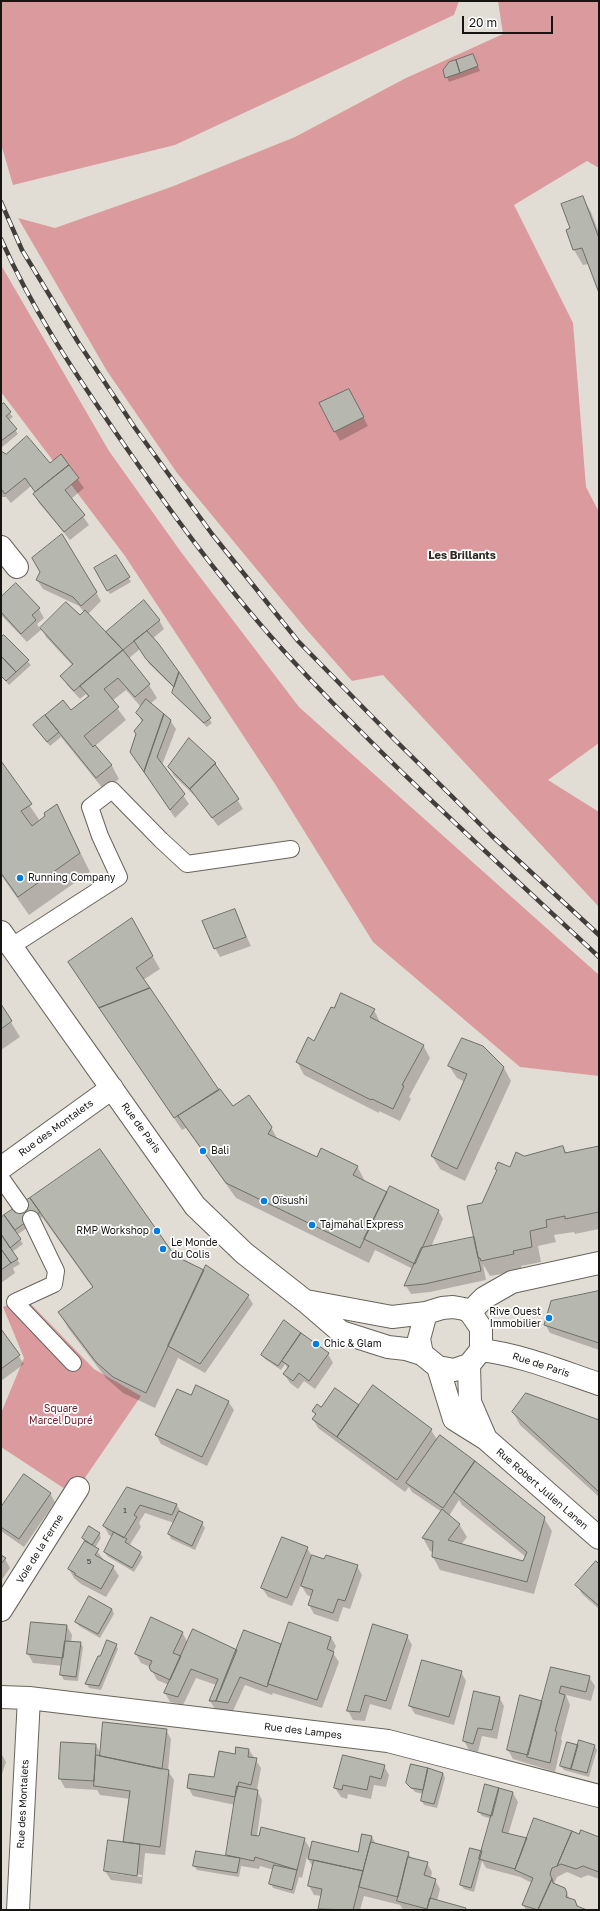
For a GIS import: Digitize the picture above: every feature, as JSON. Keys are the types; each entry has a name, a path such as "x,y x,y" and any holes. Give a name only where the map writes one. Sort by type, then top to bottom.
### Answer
{"street":[{"path":"1,547 17,567"},
{"name":"Rue de Paris","path":"6,939 195,1206 244,1253 305,1301 341,1332 388,1347 406,1349 430,1361"},
{"name":"Rue des Montalets","path":"1,1168 112,1088"},
{"path":"470,1312 484,1298 512,1282 599,1263"},
{"name":"Rue de Paris","path":"305,1301 392,1317 426,1313"},
{"path":"453,1307 470,1312 481,1328 475,1357 454,1370 430,1361 419,1339 426,1313 442,1308 453,1307"},
{"name":"Rue de Paris","path":"475,1357 502,1352 599,1384"},
{"name":"Rue Robert Julien Lanen","path":"475,1357 470,1402 486,1439"},
{"name":"Rue Robert Julien Lanen","path":"430,1361 454,1419 486,1439 599,1538"},
{"name":"Voie de la Ferme","path":"1,1610 78,1488"},
{"name":"Rue des Lampes","path":"1,1698 29,1698 388,1741 599,1796"},
{"name":"Rue des Montalets","path":"18,1910 29,1698"}],"lane":[{"path":"6,939 119,877 100,836 90,807 112,790 187,864 291,849"},
{"path":"1,1178 20,1205"},
{"path":"31,1219 56,1271 54,1284 15,1302 73,1363"}],"green space":[{"path":"1,1 459,1 454,15 175,145 13,185 1,144"},
{"path":"498,1 599,1 599,168 587,161 514,205 573,323 586,487 599,512 599,743 548,780 599,812 599,907 383,675 352,681 306,629 177,473 107,371 18,218 55,228 171,187 295,137 404,79 503,34"},
{"path":"1,265 109,451 181,552 299,707 599,975 599,1076 520,1067 373,942 275,784 125,556 1,392"},
{"name":"Square Marcel Dupré","path":"25,1298 94,1369 141,1396 78,1488 68,1491 1,1447 1,1413 24,1358 3,1307"}],"building":[{"path":"473,54 478,66 460,73 456,60"},
{"path":"456,60 460,73 445,78 443,70 449,62"},
{"path":"583,196 599,238 599,293 582,248 573,250 566,230 570,228 561,204"},
{"path":"349,389 364,417 334,432 319,403"},
{"path":"4,403 11,412 6,416 17,429 1,441 1,405"},
{"path":"27,436 50,463 61,454 69,465 35,492 25,478 5,494 1,489 1,451 6,454"},
{"path":"69,465 79,478 65,490 85,515 64,532 33,494"},
{"path":"62,534 97,592 81,606 73,597 36,580 40,572 32,558"},
{"path":"116,555 130,577 107,591 94,568"},
{"path":"16,583 40,608 32,615 36,620 21,634 1,612 1,597"},
{"path":"144,600 160,620 123,650 106,632"},
{"path":"66,602 80,615 85,610 123,650 74,691 60,676 73,664 40,628"},
{"path":"147,631 158,643 179,672 174,687 146,659 134,641"},
{"path":"4,635 29,660 16,672 1,656 1,637"},
{"path":"123,650 150,684 135,697 118,678 104,689 119,707 84,736 93,747 95,745 112,765 96,778 45,715 63,700 71,710 89,696 80,686"},
{"path":"1,656 16,672 6,681 1,676"},
{"path":"179,672 211,718 204,723 172,693"},
{"path":"146,699 164,714 144,772 130,752 136,734 134,731 143,720 136,713"},
{"path":"164,714 171,720 157,757 185,794 170,810 144,772"},
{"path":"45,715 59,732 47,742 33,725"},
{"path":"189,738 216,763 190,789 168,767"},
{"path":"1,761 32,804 21,811 32,826 45,816 44,813 57,804 80,853 18,897 1,873"},
{"path":"215,764 239,799 212,818 190,789"},
{"path":"235,909 246,937 214,949 202,921"},
{"path":"132,918 153,956 136,968 150,988 99,1008 68,962"},
{"path":"150,988 219,1090 174,1118 99,1008"},
{"path":"341,993 375,1009 370,1017 424,1045 402,1085 404,1086 393,1109 372,1099 371,1100 296,1062 308,1037 314,1041 331,1007 334,1008"},
{"path":"1,1004 12,1021 1,1029"},
{"path":"462,1038 483,1046 504,1067 457,1169 431,1156 467,1074 448,1066"},
{"path":"220,1089 233,1106 249,1095 272,1127 268,1134 317,1157 321,1148 358,1166 353,1175 387,1192 360,1248 226,1183 178,1116"},
{"path":"563,1146 565,1153 599,1146 599,1212 565,1219 565,1216 546,1220 547,1227 530,1231 532,1247 513,1251 514,1254 481,1261 480,1258 478,1258 467,1206 482,1203 497,1170 495,1169 498,1162 510,1167 516,1152 524,1156"},
{"path":"100,1149 175,1256 204,1270 146,1393 113,1377 96,1362 58,1312 93,1287 30,1198"},
{"path":"390,1186 439,1210 415,1264 364,1239"},
{"path":"30,1198 40,1212 15,1230 4,1215"},
{"path":"4,1215 21,1239 10,1248 1,1234 1,1218"},
{"path":"1,1234 18,1259 11,1263 1,1249"},
{"path":"474,1237 481,1271 425,1284 404,1286 421,1248"},
{"path":"1,1249 11,1263 1,1270"},
{"path":"206,1265 249,1295 200,1364 168,1346"},
{"path":"599,1291 599,1343 544,1325 551,1301"},
{"path":"284,1320 301,1333 278,1366 261,1355"},
{"path":"1,1329 20,1355 1,1369"},
{"path":"301,1333 329,1353 309,1381 299,1373 293,1381 283,1374 289,1366 282,1361"},
{"path":"196,1385 229,1401 202,1457 155,1435 177,1389 191,1395"},
{"path":"373,1385 432,1429 397,1480 337,1437"},
{"path":"335,1388 359,1405 337,1437 312,1419 316,1414 312,1411 317,1404 321,1407"},
{"path":"526,1393 599,1420 599,1492 512,1412"},
{"path":"440,1435 475,1461 443,1508 406,1483"},
{"path":"475,1461 545,1517 527,1582 432,1557 433,1541 422,1538 442,1509 460,1524 448,1540 523,1561 527,1552 454,1492"},
{"path":"24,1474 51,1493 19,1539 1,1527 1,1507"},
{"path":"127,1487 177,1504 172,1515 140,1505 134,1515 137,1517 124,1538 103,1526"},
{"path":"179,1511 203,1522 192,1546 168,1534"},
{"path":"89,1526 100,1533 92,1545 82,1538"},
{"path":"114,1532 127,1539 125,1542 141,1552 132,1568 104,1552"},
{"path":"282,1537 308,1547 287,1598 261,1588"},
{"path":"85,1541 99,1549 95,1555 114,1566 101,1589 75,1575 75,1573 68,1569"},
{"path":"1,1555 6,1558 1,1564"},
{"path":"312,1555 324,1559 326,1555 358,1565 345,1601 338,1599 333,1613 308,1605 313,1590 301,1586"},
{"path":"596,1561 599,1564 599,1606 575,1585"},
{"path":"89,1596 112,1609 98,1634 75,1622"},
{"path":"151,1617 183,1632 173,1653 181,1656 170,1680 151,1671 149,1667 152,1661 135,1654"},
{"path":"31,1622 67,1625 63,1658 27,1654"},
{"path":"289,1622 331,1637 327,1649 334,1652 317,1700 268,1684"},
{"path":"373,1624 408,1635 386,1701 365,1695 360,1712 347,1711"},
{"path":"193,1629 237,1650 216,1701 209,1701 218,1679 191,1669 178,1697 164,1693"},
{"path":"244,1630 281,1644 267,1687 240,1677 228,1703 216,1701"},
{"path":"107,1640 117,1644 99,1686 85,1684 98,1656 100,1656"},
{"path":"65,1641 81,1642 76,1677 60,1675"},
{"path":"422,1660 462,1671 449,1717 409,1706"},
{"path":"551,1667 590,1676 586,1692 561,1686 559,1693 565,1695 555,1731 557,1732 550,1763 527,1757"},
{"path":"474,1691 500,1697 492,1730 478,1728 473,1744 463,1741"},
{"path":"520,1695 542,1701 528,1755 507,1750"},
{"path":"103,1722 167,1729 162,1769 100,1756"},
{"path":"579,1740 595,1745 587,1773 571,1769"},
{"path":"61,1742 96,1744 94,1781 59,1779"},
{"path":"567,1742 578,1745 571,1769 560,1766"},
{"path":"236,1747 249,1749 248,1757 257,1758 251,1785 239,1782 235,1797 187,1788 189,1774 214,1777 219,1751 235,1754"},
{"path":"96,1755 169,1770 160,1847 123,1842 130,1791 94,1786"},
{"path":"343,1755 385,1765 381,1779 370,1776 367,1790 343,1785 342,1790 334,1788"},
{"path":"411,1764 428,1768 423,1790 411,1788 406,1783"},
{"path":"428,1768 443,1773 434,1804 421,1801"},
{"path":"485,1784 499,1788 492,1816 478,1812"},
{"path":"237,1786 258,1790 251,1835 259,1836 261,1827 305,1838 297,1870 255,1857 254,1861 226,1855"},
{"path":"499,1788 513,1792 502,1832 527,1838 515,1869 479,1859"},
{"path":"534,1818 572,1831 557,1866 552,1868 550,1874 552,1879 538,1910 522,1905 533,1878 515,1870"},
{"path":"581,1830 599,1837 599,1872 583,1866 576,1869 561,1864 557,1866 572,1831 579,1834"},
{"path":"362,1834 372,1836 363,1871 308,1859 312,1841 358,1852"},
{"path":"108,1840 140,1844 137,1876 104,1871"},
{"path":"371,1842 409,1852 398,1897 359,1887"},
{"path":"470,1848 482,1851 471,1888 460,1885"},
{"path":"196,1851 240,1858 237,1873 193,1866"},
{"path":"408,1857 428,1862 424,1875 436,1879 427,1909 397,1901"},
{"path":"314,1860 363,1871 353,1910 318,1909 322,1889 308,1886"},
{"path":"274,1865 297,1870 292,1890 269,1884"},
{"path":"552,1879 553,1883 565,1888 567,1893 566,1897 575,1900 577,1906 587,1910 538,1910"},
{"path":"430,1898 466,1908 465,1910 427,1910"}],"railway":[{"path":"1,202 22,250 78,342 135,428 212,534 298,641 492,836 599,935"},
{"path":"1,239 25,289 83,384 177,520 245,606 329,700 443,812 599,957"}],"place":[{"name":"Running Company","path":"20,878"},
{"name":"Bali","path":"203,1151"},
{"name":"Oïsushi","path":"264,1201"},
{"name":"Tajmahal Express","path":"312,1225"},
{"name":"RMP Workshop","path":"157,1231"},
{"name":"Le Monde du Colis","path":"163,1249"},
{"name":"Rive Ouest Immobilier","path":"549,1318"},
{"name":"Chic & Glam","path":"316,1344"}],"district":[{"name":"Les Brillants","path":"462,556"}]}
